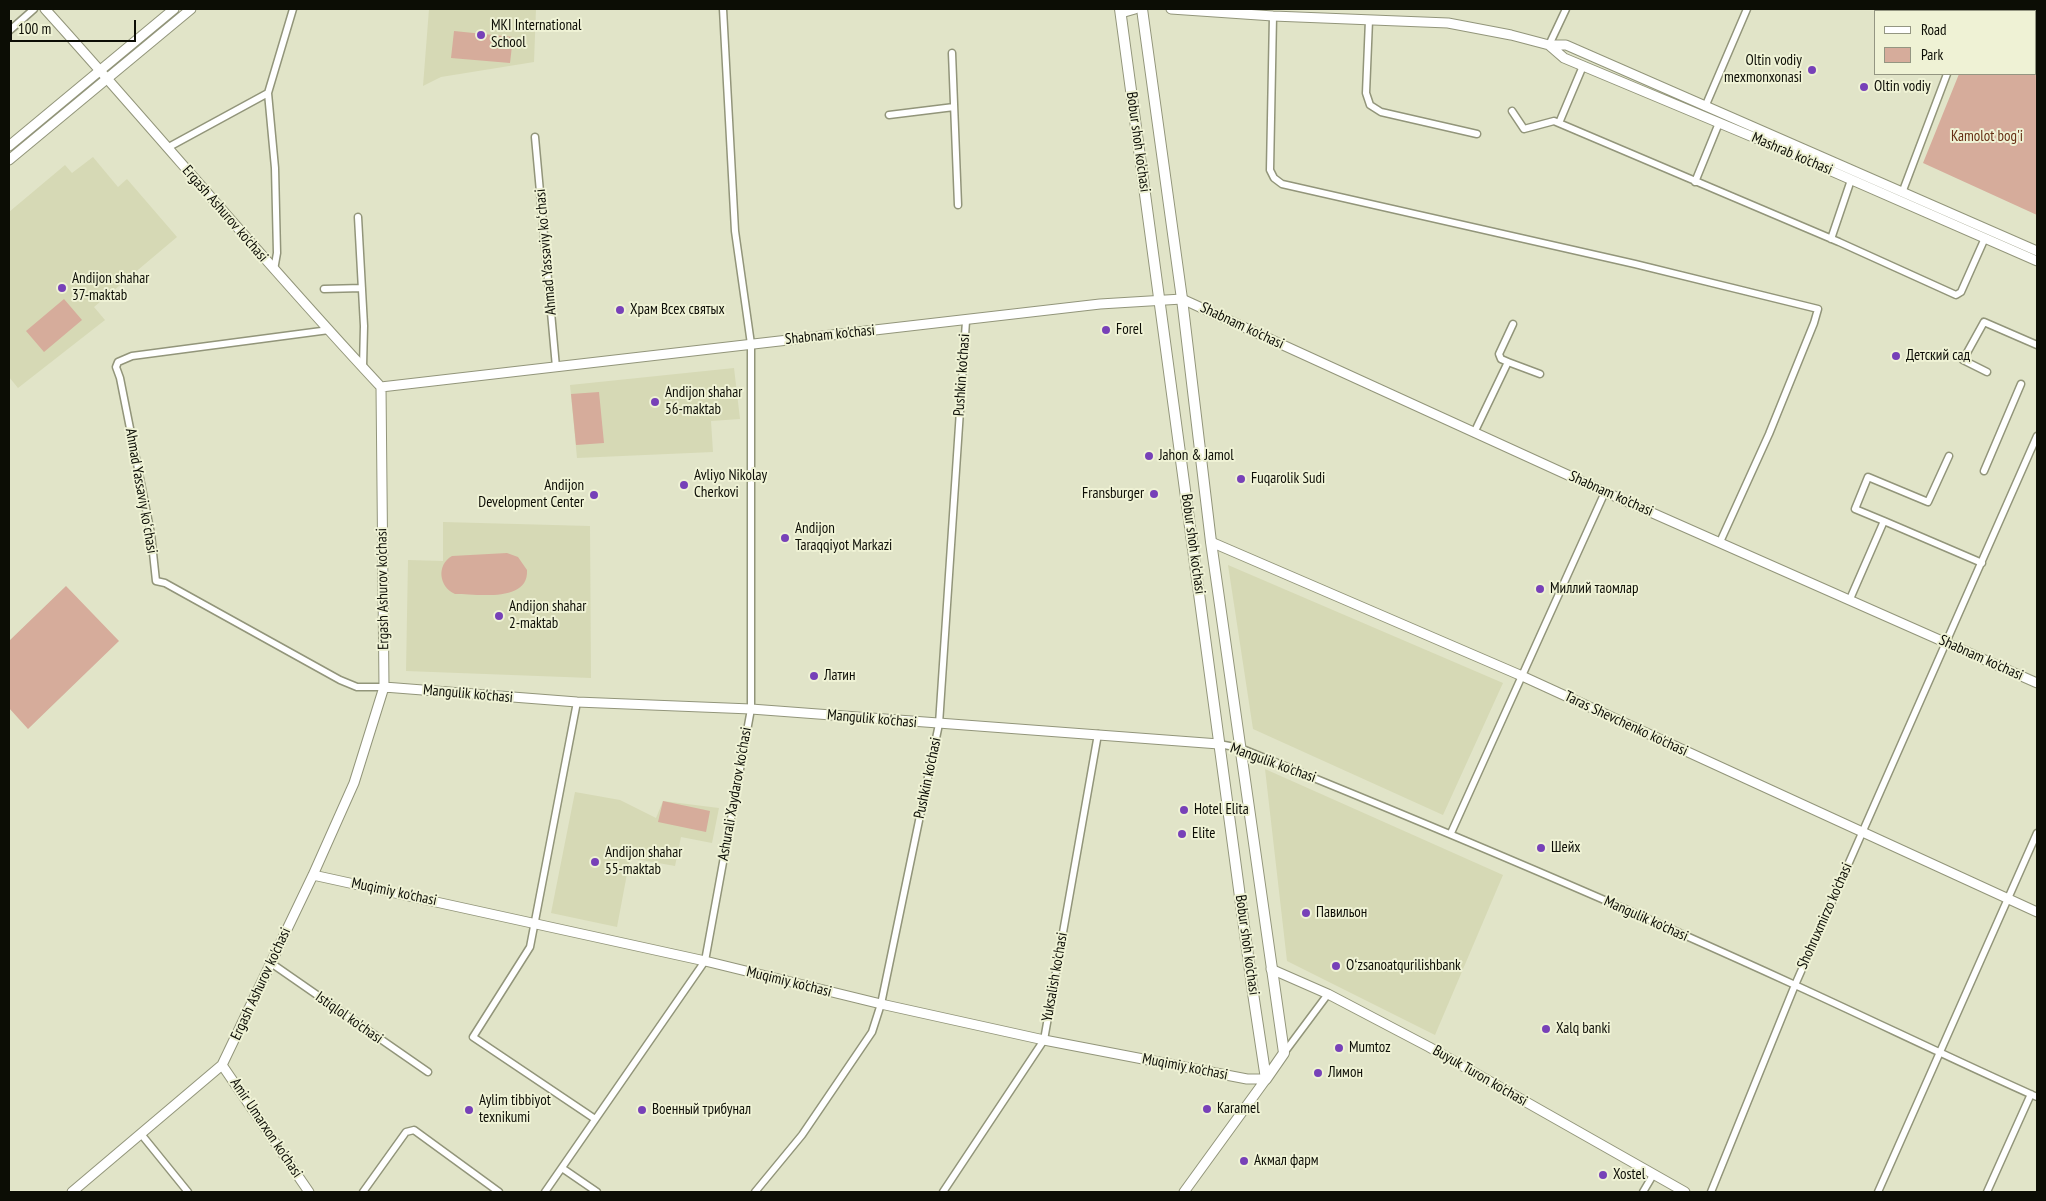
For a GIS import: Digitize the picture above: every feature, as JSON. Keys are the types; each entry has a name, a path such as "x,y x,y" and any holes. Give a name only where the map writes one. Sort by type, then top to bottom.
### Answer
{"main road":[{"name":"Bobur shoh ko'chasi","path":"1142,9 1182,299 1211,542 1284,1053"},
{"name":"Bobur shoh ko'chasi","path":"1121,11 1266,1079"},
{"path":"1266,1079 1284,1053"}],"street":[{"path":"9,31 34,9"},
{"name":"Ergash Ashurov ko'chasi","path":"45,9 274,270 381,387 384,687 354,783 313,875 222,1065 73,1192"},
{"path":"9,146 174,9"},
{"path":"9,160 191,9"},
{"path":"274,270 277,253 275,168 268,93 292,9"},
{"name":"Ashurali Xaydarov ko'chasi","path":"545,1192 705,961 751,709 751,344 734,232 723,9"},
{"path":"1121,11 1135,9"},
{"name":"Mashrab ko'chasi","path":"1171,9 1273,16 1448,23 1511,35 1549,45 1566,45 1706,107 1851,180 2037,262"},
{"path":"1549,45 1566,9"},
{"path":"1706,107 1747,9"},
{"path":"1273,16 1270,170 1274,178 1282,184 1644,266 1820,310 1769,434 1720,542"},
{"path":"1369,20 1366,93 1370,105 1381,112 1477,134"},
{"name":"Mashrab ko'chasi","path":"1549,45 1564,58 1719,123 1774,141 1902,193 2037,251"},
{"path":"952,53 958,204"},
{"path":"1559,123 1583,66"},
{"path":"1902,193 1947,75"},
{"path":"168,148 268,93"},
{"path":"889,115 954,107"},
{"path":"1512,111 1524,129 1554,121 1956,294 1962,292 1985,238"},
{"path":"1695,182 1719,123"},
{"name":"Ahmad Yassaviy koʻchasi","path":"535,137 556,367"},
{"path":"1831,239 1851,180"},
{"path":"358,217 364,326 363,367"},
{"path":"324,289 362,288"},
{"name":"Shabnam ko'chasi","path":"381,387 966,321 1100,304 1182,299 1605,492 2037,683"},
{"name":"Pushkin ko'chasi","path":"755,1192 802,1135 872,1032 881,1004 939,724 966,321"},
{"path":"1987,372 1962,360 1984,322 2037,345"},
{"path":"1513,324 1499,354 1501,359 1540,374"},
{"name":"Ahmad Yassaviy koʻchasi","path":"329,330 132,356 118,362 116,367 120,378 151,534 156,581 165,583 340,680 357,687 384,687"},
{"path":"1474,433 1508,362"},
{"path":"1984,471 2021,384"},
{"name":"Shohruxmirzo ko'chasi","path":"1711,1192 1795,985 2037,436"},
{"path":"1950,456 1928,502 1868,477 1854,509 1982,563"},
{"path":"1451,834 1605,492"},
{"path":"1850,599 1884,521"},
{"name":"Taras Shevchenko ko'chasi","path":"1211,542 1522,676 2037,912"},
{"name":"Mangulik ko'chasi","path":"384,687 577,702 751,709 1098,734 1220,744 1240,748 1451,834 1795,985 2034,1096"},
{"path":"577,702 530,947 473,1038 595,1119"},
{"name":"Yuksalish ko'chasi","path":"943,1192 1044,1040 1098,734"},
{"path":"1878,1192 2037,834"},
{"name":"Muqimiy ko'chasi","path":"313,875 705,961 881,1004 1044,1040 1247,1079 1266,1079"},
{"name":"Istiqlol ko'chasi","path":"271,963 428,1072"},
{"name":"Buyuk Turon ko'chasi","path":"1271,969 1328,994 1451,1059 1653,1176 1685,1192"},
{"path":"1284,1053 1328,994"},
{"name":"Amir Umarxon ko'chasi","path":"222,1065 309,1192"},
{"path":"1184,1192 1266,1079"},
{"path":"1986,1192 2034,1096"},
{"path":"363,1192 406,1132 414,1130 499,1192"},
{"path":"141,1134 188,1192"},
{"path":"562,1168 597,1192"},
{"path":"1643,1192 1653,1176"}],"shaded area":[{"name":"MKI International School","path":"429,9 536,9 534,62 441,77 423,86"},
{"name":"Andijon shahar 37-maktab","path":"93,157 118,187 127,179 177,237 94,307 105,320 18,388 9,377 9,212 65,165 72,173"},
{"name":"Andijon shahar 56-maktab","path":"734,368 740,419 711,421 713,452 577,458 570,385"},
{"name":"Andijon shahar 2-maktab","path":"443,522 590,526 591,678 406,671 408,560 443,561"},
{"path":"1228,565 1503,683 1443,815 1253,729"},
{"path":"1265,769 1503,875 1435,1035 1287,961"},
{"name":"Andijon shahar 55-maktab","path":"575,792 620,800 656,818 663,801 719,808 712,843 681,837 675,866 630,858 617,927 551,913"}],"green space":[{"name":"Kamolot bog'i","path":"2037,9 2037,215 1923,163 1959,75 2036,75 2036,10 1984,10"},
{"path":"454,31 513,37 510,63 451,58"},
{"path":"64,299 82,320 44,352 26,331"},
{"path":"599,392 604,443 576,445 571,394"},
{"path":"507,553 518,557 527,570 525,581 520,588 511,592 488,595 455,594 450,591 443,581 443,565 452,556"},
{"path":"66,586 119,641 28,729 9,708 9,641"},
{"path":"663,801 710,811 706,832 658,822"}],"place":[{"name":"MKI International School","path":"481,35"},
{"name":"Oltin vodiy mexmonxonasi","path":"1812,70"},
{"name":"Oltin vodiy","path":"1864,87"},
{"name":"Andijon shahar 37-maktab","path":"62,288"},
{"name":"Храм Всех святых","path":"620,310"},
{"name":"Forel","path":"1106,330"},
{"name":"Детский сад","path":"1896,356"},
{"name":"Andijon shahar 56-maktab","path":"655,402"},
{"name":"Jahon & Jamol","path":"1149,456"},
{"name":"Fuqarolik Sudi","path":"1241,479"},
{"name":"Avliyo Nikolay Cherkovi","path":"684,485"},
{"name":"Fransburger","path":"1154,494"},
{"name":"Andijon Development Center","path":"594,495"},
{"name":"Andijon Taraqqiyot Markazi","path":"785,538"},
{"name":"Миллий таомлар","path":"1540,589"},
{"name":"Andijon shahar 2-maktab","path":"499,616"},
{"name":"Латин","path":"814,676"},
{"name":"Hotel Elita","path":"1184,810"},
{"name":"Elite","path":"1182,834"},
{"name":"Шейх","path":"1541,848"},
{"name":"Andijon shahar 55-maktab","path":"595,862"},
{"name":"Павильон","path":"1306,913"},
{"name":"Oʻzsanoatqurilishbank","path":"1336,966"},
{"name":"Xalq banki","path":"1546,1029"},
{"name":"Mumtoz","path":"1339,1048"},
{"name":"Лимон","path":"1318,1073"},
{"name":"Karamel","path":"1207,1109"},
{"name":"Aylim tibbiyot texnikumi","path":"469,1110"},
{"name":"Военный трибунал","path":"642,1110"},
{"name":"Акмал фарм","path":"1244,1161"},
{"name":"Xostel","path":"1603,1175"}]}
